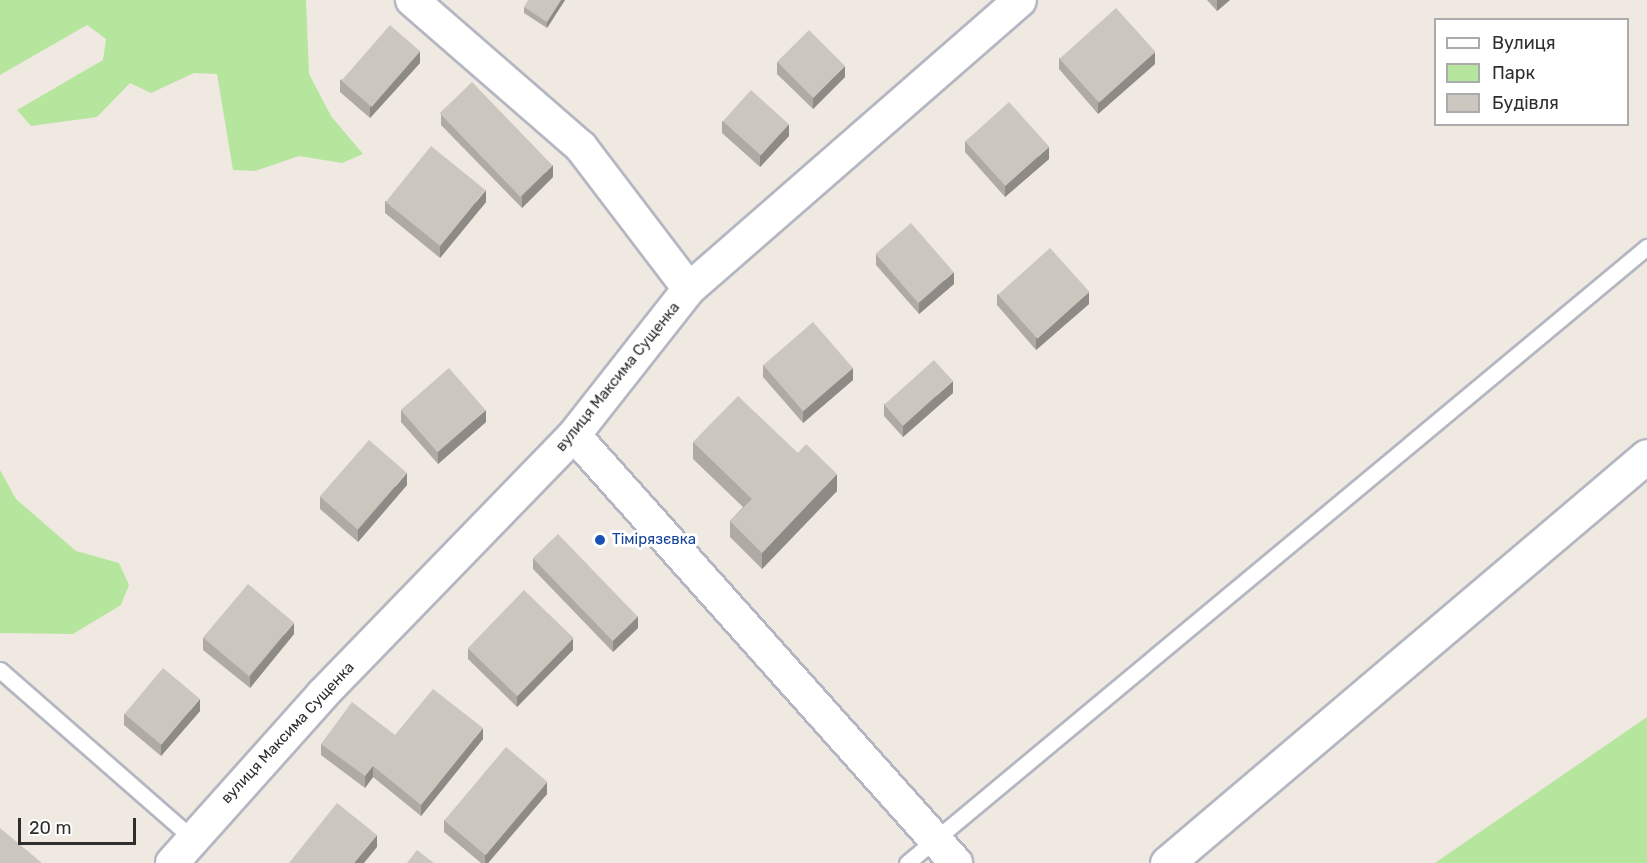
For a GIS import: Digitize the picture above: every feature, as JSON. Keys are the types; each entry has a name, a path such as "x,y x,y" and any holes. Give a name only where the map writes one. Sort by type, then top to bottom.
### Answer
{"main road":[{"path":"1167,863 1647,456"}],"street":[{"path":"412,0 581,147 689,289"},
{"name":"вулиця Максима Сущенка","path":"172,863 322,694 574,435 689,289 1020,0"},
{"path":"574,435 956,863"}],"lane":[{"path":"907,863 1647,247"},
{"path":"0,670 192,838"}],"green space":[{"path":"0,0 306,0 309,74 331,116 363,154 342,163 299,156 255,171 233,170 217,74 194,73 151,93 130,83 97,117 31,126 17,110 103,60 106,39 87,25 0,75"},
{"path":"0,470 16,499 76,551 119,563 129,585 121,605 73,634 0,633"},
{"path":"1647,717 1647,863 1435,863"}],"building":[{"path":"528,0 561,0 547,22 524,7"},
{"path":"1116,8 1155,52 1099,103 1060,59"},
{"path":"390,25 420,51 372,107 341,81"},
{"path":"809,30 845,66 813,98 777,62"},
{"path":"472,82 553,165 520,197 440,113"},
{"path":"751,90 789,124 761,155 723,121"},
{"path":"1009,102 1049,147 1005,186 965,141"},
{"path":"431,146 485,190 440,246 386,202"},
{"path":"911,223 954,272 918,303 876,254"},
{"path":"1050,248 1089,292 1037,339 998,295"},
{"path":"813,322 853,368 803,411 763,365"},
{"path":"934,360 953,381 903,426 884,405"},
{"path":"449,368 486,410 437,452 401,410"},
{"path":"738,396 798,453 806,444 837,474 762,553 730,521 752,499 693,442"},
{"path":"369,440 407,473 358,529 320,497"},
{"path":"558,534 638,617 613,641 533,558"},
{"path":"248,584 294,623 249,676 203,638"},
{"path":"524,590 574,638 517,696 468,648"},
{"path":"163,668 200,699 161,745 124,714"},
{"path":"433,689 483,728 421,805 373,766 365,776 321,744 352,702 395,735"},
{"path":"506,747 547,782 486,855 444,821"},
{"path":"337,803 377,835 354,863 289,863"},
{"path":"0,828 42,863 0,863"},
{"path":"417,850 434,863 407,863"}],"place":[{"name":"Тімірязєвка","path":"600,540"}]}
